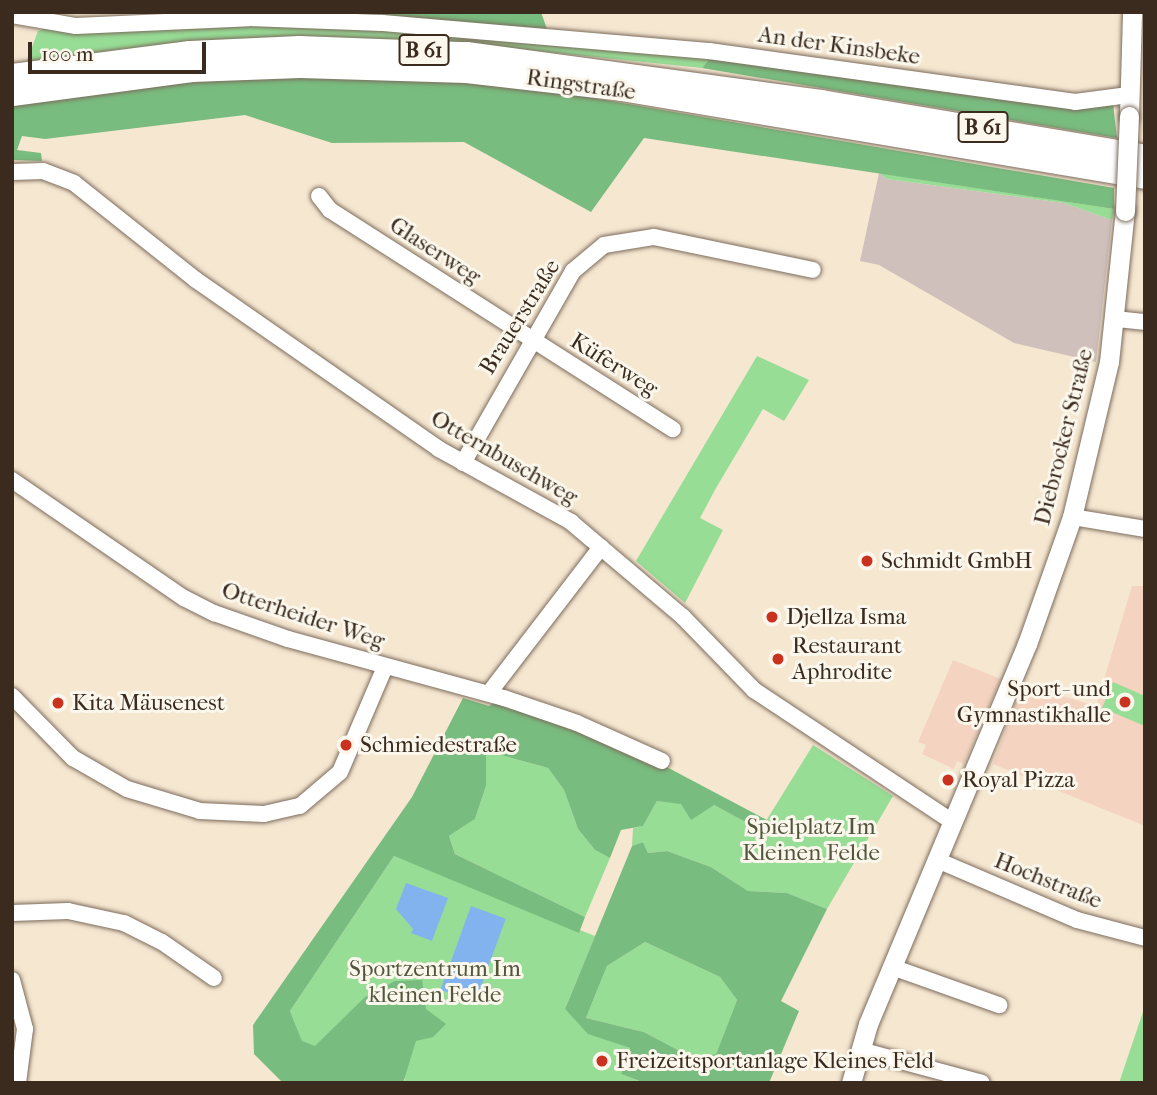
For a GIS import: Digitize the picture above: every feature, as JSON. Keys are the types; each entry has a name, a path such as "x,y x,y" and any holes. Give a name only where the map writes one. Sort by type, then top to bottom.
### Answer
{"highway":[{"name":"Ringstraße","path":"17,83 178,53 299,47 467,53 808,99 1145,156"},
{"name":"Ringstraße","path":"17,83 191,70 300,66 466,71 634,91 1145,177"}],"main road":[{"name":"Diebrocker Straße","path":"851,1083 860,1050 891,967 1027,644 1072,517 1102,402 1116,319 1125,211 1132,12"}],"street":[{"name":"An der Kinsbeke","path":"12,15 40,16 76,26 249,18 358,21 709,51 1075,102 1129,95"},
{"name":"Otternbuschweg","path":"12,172 43,171 74,183 247,317 463,463 534,499 601,547 683,617 754,690 953,822"},
{"name":"Glaserweg","path":"319,196 330,210 531,339"},
{"name":"Brauerstraße","path":"463,463 531,339 573,271 588,255 620,240 654,237 813,270"},
{"path":"1116,319 1145,323"},
{"name":"Küferweg","path":"531,339 673,429"},
{"name":"Otterheider Weg","path":"12,480 184,598 214,613 385,667 473,692 489,693 577,723 662,761"},
{"path":"1072,517 1145,529"},
{"path":"489,693 601,547"},
{"path":"13,699 73,758 127,789 200,811 264,814 300,806 340,772 385,667"},
{"name":"Hochstraße","path":"937,860 1077,920 1145,938"},
{"path":"12,913 68,911 124,923 162,942 214,978"},
{"path":"891,967 999,1006"},
{"path":"12,981 25,1029 18,1083"},
{"path":"860,1050 982,1083"}],"shaded area":[{"path":"879,173 887,179 1064,203 1112,220 1096,362 1014,343 879,265 860,261"},
{"path":"1132,586 1145,586 1145,826 993,764 1022,684 1096,706"},
{"path":"953,660 1001,679 964,764 957,761 954,769 922,754 926,745 918,742"}],"green space":[{"path":"323,12 541,12 548,32 322,14"},
{"path":"237,25 335,27 712,56 702,68 499,47 202,41 26,63 38,31 48,28"},
{"path":"712,56 1113,104 1117,138 702,68"},
{"path":"307,75 481,83 576,95 1114,188 1114,209 644,138 591,212 464,142 332,143 245,115 45,139 22,136 17,150 41,153 42,161 12,160 12,104 155,85"},
{"path":"879,173 1114,209 1112,220 1064,203 887,179"},
{"path":"757,356 809,380 784,421 763,409 716,488 700,518 723,530 685,603 636,561"},
{"name":"Sport- und Gymnastikhalle","path":"1113,682 1145,696 1145,726 1102,708"},
{"path":"463,698 489,706 495,702 583,731 661,764 767,820 761,830 714,805 691,820 681,804 657,801 643,826 621,830 610,858 595,850 578,829 564,790 548,768 486,751 486,786 475,819 449,836 455,854 585,917 579,933 394,856 290,1011 302,1041 315,1046 365,997 395,981 422,980 426,1009 446,1024 433,1037 416,1041 403,1083 283,1083 254,1054 253,1025 412,797"},
{"name":"Spielplatz Im Kleinen Felde","path":"813,745 893,796 827,909 787,893 748,891 711,867 667,851 648,853 643,842 632,846 633,828 643,826 657,801 714,805 761,829"},
{"path":"486,751 548,768 564,790 578,829 595,850 610,858 585,917 455,854 449,836 475,819 486,786"},
{"path":"643,842 648,853 667,851 711,867 748,891 787,893 827,909 781,1001 799,1011 769,1083 645,1083 621,1074 630,1048 588,1034 565,1009 632,846","holes":["645,942 720,977 737,1000 716,1054 693,1058 644,1032 586,1018 607,966"]},
{"name":"Sportzentrum Im kleinen Felde","path":"394,856 595,936 565,1009 588,1033 630,1048 621,1074 645,1083 403,1083 405,1079 302,1042 290,1011"},
{"path":"645,942 720,977 737,1000 716,1054 693,1058 644,1032 586,1018 607,966"},
{"path":"1145,1006 1145,1083 1119,1083"}],"water":[{"path":"406,883 448,898 432,941 411,933 413,929 396,909"},
{"path":"471,906 506,919 475,1002 441,990"}],"place":[{"name":"Schmidt GmbH","path":"867,561"},
{"name":"Djellza Isma","path":"772,617"},
{"name":"Restaurant Aphrodite","path":"778,659"},
{"name":"Sport- und Gymnastikhalle","path":"1125,702"},
{"name":"Kita Mäusenest","path":"58,703"},
{"name":"Schmiedestraße","path":"346,745"},
{"name":"Royal Pizza","path":"948,780"},
{"name":"Freizeitsportanlage Kleines Feld","path":"602,1061"}]}
